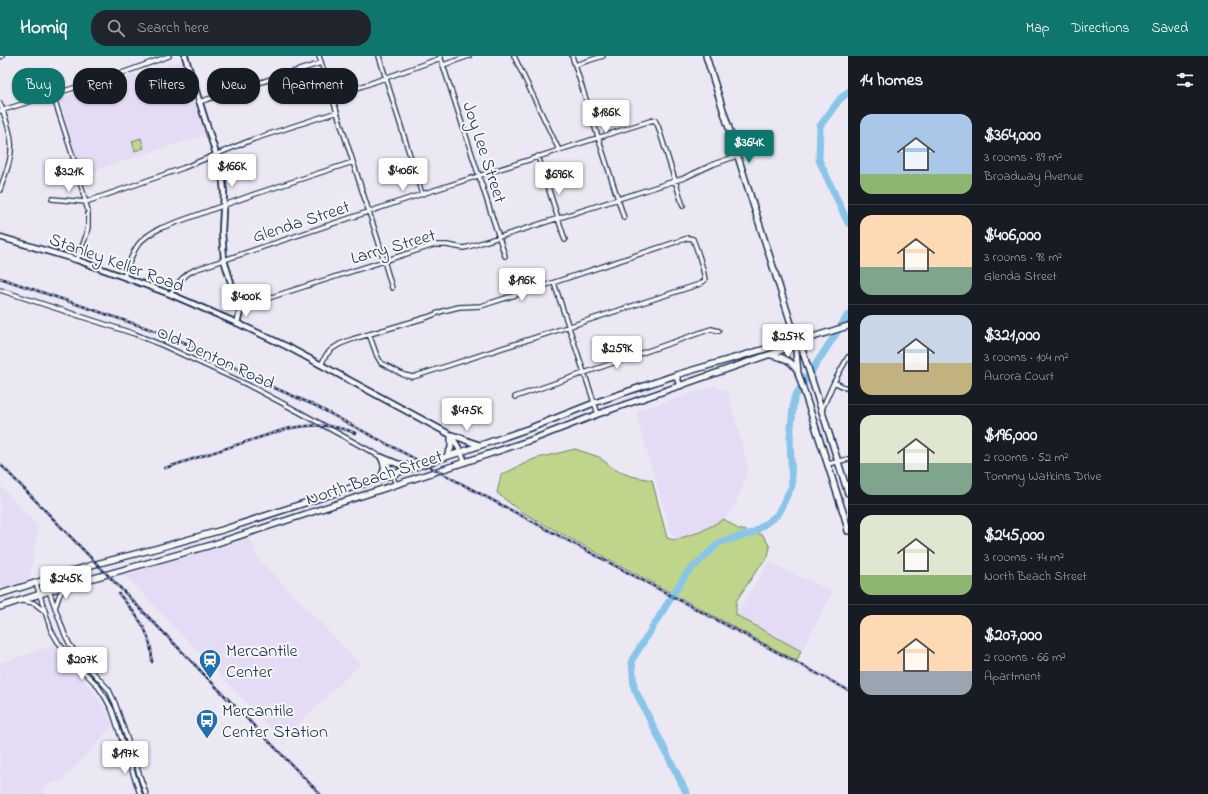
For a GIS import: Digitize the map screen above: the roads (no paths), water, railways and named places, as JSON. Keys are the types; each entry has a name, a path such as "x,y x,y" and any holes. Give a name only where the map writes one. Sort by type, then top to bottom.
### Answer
{"main road":[{"path":"706,56 792,328 806,360 848,493"},
{"name":"North Beach Street","path":"0,594 92,565 205,535 461,452 533,427 594,403 676,375 789,342 797,342 848,326"},
{"path":"777,346 792,328"},
{"path":"797,342 796,351 798,373 847,517 848,531"},
{"name":"North Beach Street","path":"0,607 65,586 208,546 396,485 531,440 598,414 791,347 797,342"},
{"path":"769,355 786,359 791,362 798,373"},
{"path":"676,375 680,386"},
{"path":"447,456 451,448 451,435 481,445"},
{"path":"380,457 398,464 413,467"},
{"path":"380,457 385,468 384,473 380,478"},
{"path":"284,509 288,520"},
{"path":"205,535 208,546"}],"street":[{"path":"65,91 169,56"},
{"path":"185,56 189,68"},
{"path":"319,56 323,68"},
{"path":"378,56 422,194"},
{"path":"443,65 469,56"},
{"path":"514,56 559,150"},
{"path":"572,56 624,218"},
{"path":"575,65 604,56"},
{"path":"358,88 440,57"},
{"name":"Joy Lee Street","path":"440,57 505,256"},
{"path":"237,323 240,312 224,260 222,231 224,192 222,173 199,102 321,63"},
{"path":"0,103 12,146 9,163 0,190"},
{"path":"1,111 24,104"},
{"path":"56,104 76,166 88,211 88,227 86,236 77,260"},
{"path":"334,104 392,288"},
{"path":"52,199 86,202 183,168 254,139 337,112"},
{"name":"Glenda Street","path":"170,294 188,272 538,156 650,121 655,120 658,126 675,181"},
{"path":"538,156 565,240"},
{"name":"Larry Street","path":"240,312 250,304 434,245 448,245 464,248 499,238 675,181 737,156"},
{"path":"124,277 133,252 138,244 150,233 254,194 353,162"},
{"path":"675,181 683,206"},
{"name":"Stanley Keller Road","path":"0,237 77,260 124,277 170,294 237,323 286,346 451,435"},
{"path":"321,365 326,355 332,349 353,339 444,311 460,307 481,306 688,238 693,239 704,273 705,280 700,284 413,377 404,375 381,363 377,356 370,334"},
{"path":"554,283 598,414"},
{"name":"Old Denton Road","path":"0,290 135,334 246,384 300,412 380,457 388,464 396,485"},
{"path":"515,397 712,329 719,331"},
{"path":"821,410 848,356"},
{"path":"834,382 848,389"},
{"path":"451,435 465,462"},
{"path":"828,464 848,459"},
{"path":"45,580 64,635 79,657 109,690 115,703 146,794"},
{"path":"36,582 51,630 58,642 74,662 97,685 112,710 140,794"},
{"path":"55,609 59,596 65,586"},
{"path":"20,600 34,603 45,611"}],"waterway":[{"path":"848,92 840,99 820,126 819,160 848,223"},
{"path":"687,794 634,688 632,660 686,574 720,542 753,533 777,515 792,486 790,437 794,398 848,315"}],"railway":[{"path":"0,278 170,336 207,353 270,386 314,405 848,690"},
{"path":"165,468 295,427 321,425 338,427 355,433"},
{"path":"0,464 320,794"},
{"path":"119,594 137,617 146,633 149,641 152,662"}],"place":[{"name":"Mercantile Center","path":"210,680"},
{"name":"Mercantile Center Station","path":"207,740"}]}
